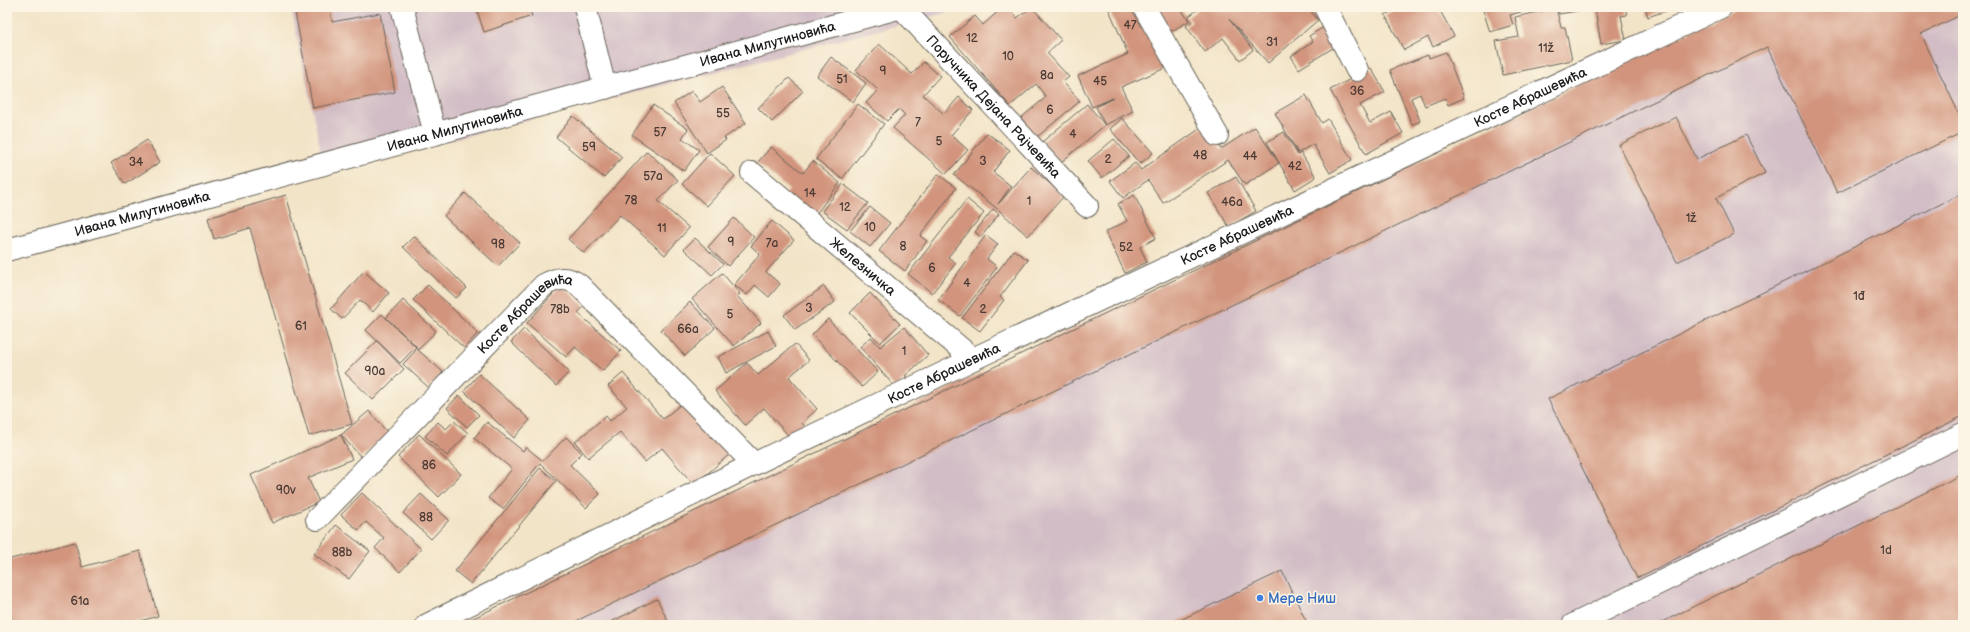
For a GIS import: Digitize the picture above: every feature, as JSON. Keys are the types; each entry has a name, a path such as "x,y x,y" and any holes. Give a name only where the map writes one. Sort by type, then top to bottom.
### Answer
{"street":[{"path":"402,7 435,134"},
{"path":"586,7 605,88"},
{"name":"Ивана Милутиновића","path":"7,250 902,7"},
{"name":"Поручника Дејана Рајчевића","path":"902,7 1087,206"},
{"path":"1144,7 1217,135"},
{"path":"1325,7 1357,70"},
{"name":"Косте Абрашевића","path":"427,625 754,464 973,359 1721,7"},
{"name":"Железничка","path":"752,173 973,359"},
{"name":"Косте Абрашевића","path":"317,519 544,285 553,280 562,278 572,280 579,285 754,464"},
{"path":"1573,625 1963,434"}],"shaded area":[{"path":"291,7 968,7 325,172"},
{"path":"1740,7 1963,7 1963,625 459,625"}],"building":[{"path":"294,7 330,7 332,22 380,13 395,92 313,108"},
{"path":"476,7 529,7 532,16 484,32"},
{"path":"1003,7 1007,7 1017,18 1032,7 1061,40 1047,53 1069,77 1063,82 1080,101 1037,137 1021,118 1046,97 1036,84 1010,106 950,37 975,16 983,25"},
{"path":"1108,7 1137,7 1170,66 1121,87 1133,111 1105,125 1096,107 1113,98 1092,107 1078,76 1128,54"},
{"path":"1148,7 1180,7 1189,21 1165,35"},
{"path":"1201,7 1254,7 1258,13 1265,7 1307,7 1318,20 1268,63 1229,19 1253,50 1240,60 1223,38 1205,52 1186,26 1192,22 1188,17"},
{"path":"1399,7 1438,7 1454,36 1433,47 1428,37 1404,50 1385,15"},
{"path":"1482,7 1530,7 1531,9 1510,15 1513,25 1490,32"},
{"path":"1558,7 1625,7 1627,15 1621,16 1626,40 1601,44 1595,8 1559,14"},
{"path":"1645,7 1676,7 1648,17"},
{"path":"1740,7 1963,7 1963,14 1921,34 1963,122 1963,132 1837,193 1767,47 568,625 459,625"},
{"path":"1556,8 1561,27 1565,27 1572,60 1503,75 1496,41 1519,37 1515,17"},
{"path":"1324,27 1336,46 1299,69 1291,56 1313,42 1309,36"},
{"path":"879,44 912,74 924,62 940,76 923,95 944,114 959,97 973,110 951,135 968,150 946,174 893,128 905,115 899,109 887,121 866,103 878,90 856,70"},
{"path":"1446,52 1464,98 1448,105 1445,98 1425,106 1420,94 1411,98 1420,121 1412,125 1390,70 1428,55 1429,58"},
{"path":"831,57 866,83 853,102 817,76"},
{"path":"1371,68 1385,92 1360,105 1370,123 1391,112 1403,133 1366,154 1330,90"},
{"path":"789,78 803,91 772,122 758,108"},
{"path":"722,87 746,123 724,138 726,140 707,153 674,103 692,91 700,102"},
{"path":"1306,95 1322,123 1328,119 1352,160 1330,173 1313,144 1298,153 1275,113"},
{"path":"858,104 884,124 842,179 816,159"},
{"path":"1087,104 1105,125 1060,163 1042,142"},
{"path":"653,105 688,129 682,138 699,150 684,171 632,135"},
{"path":"573,116 622,157 604,178 556,137"},
{"path":"1676,117 1697,159 1746,135 1765,173 1716,198 1734,234 1677,262 1619,145"},
{"path":"1122,118 1153,153 1140,164 1110,129"},
{"path":"1205,125 1221,149 1255,127 1279,163 1245,185 1228,160 1163,203 1148,180 1123,198 1110,181 1135,163 1141,170"},
{"path":"1284,132 1298,155 1301,153 1316,177 1295,190 1267,142"},
{"path":"987,133 1010,150 993,172 1011,186 998,204 1031,167 1064,196 1028,236 995,207 954,175"},
{"path":"1114,139 1129,156 1102,178 1088,161"},
{"path":"147,140 160,162 125,184 111,163"},
{"path":"771,147 803,173 813,161 840,183 812,219 784,197 789,190 757,163"},
{"path":"647,151 678,180 658,201 689,228 665,255 620,215 584,253 568,239"},
{"path":"710,153 735,176 707,206 682,184"},
{"path":"938,174 956,188 920,236 927,241 905,271 879,251"},
{"path":"1236,177 1256,211 1229,227 1208,193"},
{"path":"843,184 868,203 847,229 822,211"},
{"path":"465,193 520,243 498,266 444,216"},
{"path":"1963,193 1963,416 1637,578 1548,399"},
{"path":"286,195 352,424 309,436 250,228 214,239 208,218"},
{"path":"1134,195 1156,238 1140,247 1147,262 1125,273 1105,232 1127,221 1118,204"},
{"path":"967,199 984,213 948,257 956,263 932,293 908,274"},
{"path":"870,207 890,223 870,247 850,231"},
{"path":"993,209 999,214 981,237 975,232"},
{"path":"734,218 754,237 728,266 708,247"},
{"path":"772,221 794,240 766,272 780,284 769,297 755,285 747,295 734,285 760,254 751,246"},
{"path":"986,235 998,244 987,259 997,267 960,316 938,300"},
{"path":"414,236 467,288 456,298 403,247"},
{"path":"695,238 723,264 712,275 684,249"},
{"path":"1014,250 1028,260 1000,297 1004,300 980,331 962,318"},
{"path":"364,271 389,293 373,312 360,300 342,319 331,309"},
{"path":"722,273 740,294 737,296 761,323 734,346 692,299"},
{"path":"428,285 478,333 464,348 413,300"},
{"path":"561,285 584,306 578,313 621,351 603,371 575,347 566,357 527,323"},
{"path":"824,286 835,302 795,330 784,315"},
{"path":"870,293 900,324 880,343 850,313"},
{"path":"403,300 436,331 419,349 386,318"},
{"path":"690,302 715,328 685,356 661,330"},
{"path":"382,314 416,347 400,363 366,330"},
{"path":"828,319 878,372 862,387 812,335"},
{"path":"904,327 928,355 895,387 860,347 871,337 880,347"},
{"path":"524,329 569,372 556,386 511,342"},
{"path":"768,331 776,346 726,373 718,357"},
{"path":"377,341 404,369 373,400 345,373"},
{"path":"795,344 809,360 789,377 817,409 802,423 807,429 793,441 764,408 745,425 715,391 747,363 758,375"},
{"path":"417,349 443,372 429,388 403,364"},
{"path":"623,373 663,419 686,400 731,453 694,485 662,448 645,462 620,432 588,458 575,442 606,416 610,421 627,407 608,386"},
{"path":"479,374 530,420 514,438 464,391"},
{"path":"459,395 479,415 467,427 447,408"},
{"path":"369,411 389,434 361,457 341,435"},
{"path":"454,421 468,433 447,456 425,436 438,422 446,429"},
{"path":"487,422 523,451 526,447 543,461 566,437 582,453 570,465 600,494 586,508 540,463 503,509 488,498 512,469 474,438"},
{"path":"419,434 461,474 439,497 398,457"},
{"path":"341,435 352,459 308,478 319,502 272,523 251,475"},
{"path":"540,468 556,481 471,584 455,571"},
{"path":"1963,474 1963,625 1656,625"},
{"path":"362,493 421,549 400,572 375,548 384,538 366,522 358,530 341,515"},
{"path":"421,494 449,520 431,539 403,513"},
{"path":"336,525 370,551 349,579 314,554"},
{"path":"75,542 82,567 140,551 158,616 126,625 7,625 7,560"},
{"name":"Мере Ниш","path":"1282,571 1308,625 1170,625"},
{"path":"657,599 670,625 605,625"}],"place":[{"name":"Мере Ниш","path":"1260,598"}]}
